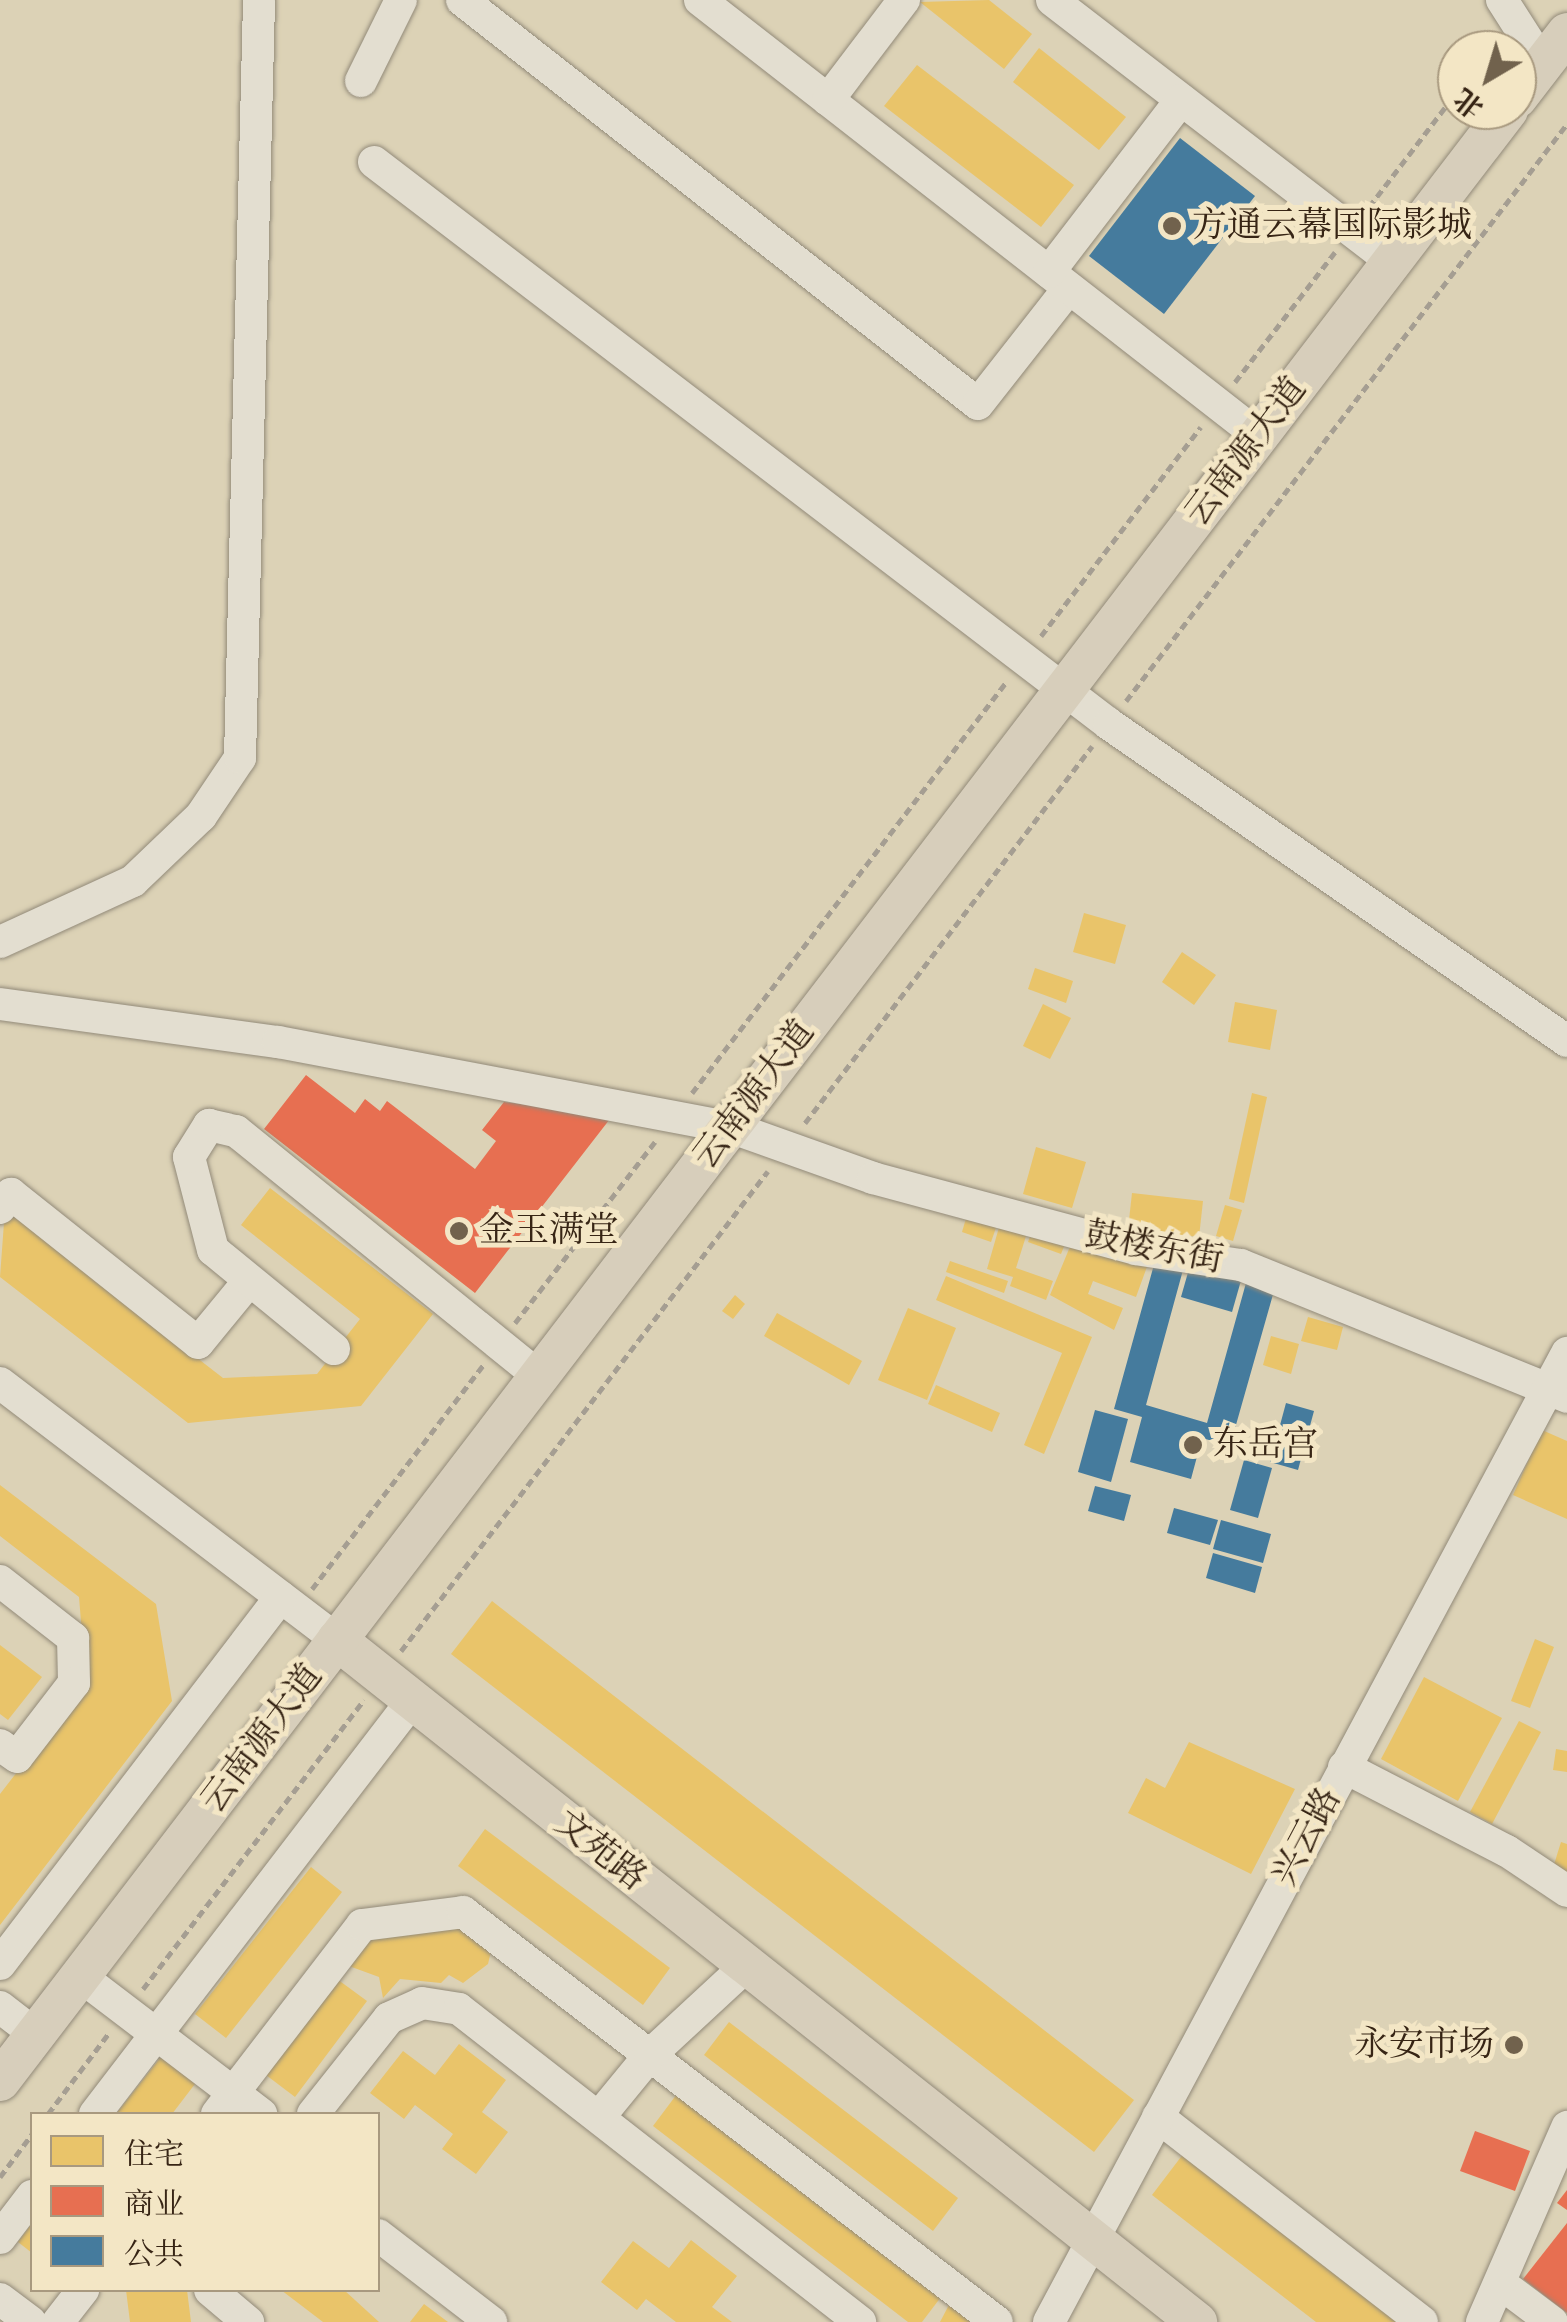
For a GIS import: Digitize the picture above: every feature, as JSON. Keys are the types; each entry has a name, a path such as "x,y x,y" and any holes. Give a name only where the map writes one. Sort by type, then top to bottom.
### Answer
{"main road":[{"path":"1537,72 1555,48"},
{"name":"云南源大道","path":"0,2081 1493,130"},
{"name":"文苑路","path":"337,1640 1197,2322"}],"street":[{"path":"0,942 133,881 201,816 240,758 258,0"},
{"path":"361,81 401,0"},
{"path":"462,0 978,404 1180,100"},
{"path":"700,0 1259,436"},
{"path":"828,100 904,0"},
{"path":"1052,0 1392,262"},
{"path":"1502,0 1555,48"},
{"path":"374,162 1109,724 1562,1026"},
{"name":"鼓楼东街","path":"0,1004 278,1042 730,1126 873,1178 1136,1249 1241,1265 1555,1393"},
{"path":"334,1348 213,1250 204,1231 189,1157 209,1125 236,1131 539,1376"},
{"path":"0,1208 11,1194 198,1343 248,1281"},
{"name":"兴云路","path":"1049,2322 1344,1767 1555,1393 1567,1354"},
{"name":"文苑路","path":"0,1382 337,1640"},
{"path":"0,1581 73,1638 74,1683 16,1757 0,1744"},
{"path":"0,1964 288,1603"},
{"path":"96,2112 156,2035 396,1689"},
{"path":"1344,1767 1507,1850 1567,1891"},
{"path":"225,2104 362,1924 463,1912 997,2322"},
{"path":"598,2118 650,2056 746,1966"},
{"path":"80,1976 156,2035 225,2104 253,2112"},
{"path":"315,2112 389,2018 406,2006 442,2003 459,2009 860,2322"},
{"path":"0,2007 35,2034"},
{"path":"1158,2117 1422,2322"},
{"path":"1482,2322 1567,2127"},
{"path":"0,2238 30,2199"},
{"path":"380,2237 490,2322"},
{"path":"1500,2283 1552,2322"},
{"path":"58,2322 81,2292"},
{"path":"212,2292 248,2322"},
{"path":"0,2299 30,2322"}],"path":[{"path":"288,1603 500,1344 1437,118"},
{"path":"50,2112 126,2012 396,1689 786,1147 1567,124"},
{"path":"0,2177 30,2137"}],"building: 住宅":[{"path":"989,0 1032,34 1004,69 920,2"},
{"path":"1039,48 1126,117 1099,150 1013,82"},
{"path":"917,65 1074,185 1041,227 884,106"},
{"path":"1084,913 1126,925 1115,964 1073,952"},
{"path":"1182,952 1216,975 1194,1005 1162,982"},
{"path":"1035,968 1073,981 1066,1003 1028,989"},
{"path":"1235,1002 1277,1010 1270,1050 1228,1042"},
{"path":"1043,1004 1071,1018 1050,1059 1023,1046"},
{"path":"1252,1093 1267,1097 1244,1203 1229,1199"},
{"path":"1036,1147 1086,1162 1072,1208 1023,1194"},
{"path":"270,1188 433,1314 361,1406 188,1423 0,1277 5,1209 223,1378 317,1374 360,1319 241,1225"},
{"path":"1132,1193 1203,1201 1199,1237 1128,1229"},
{"path":"1225,1205 1242,1210 1233,1241 1216,1236"},
{"path":"967,1215 997,1225 991,1242 962,1232"},
{"path":"1000,1224 1027,1233 1016,1268 1053,1281 1046,1300 1010,1286 1013,1277 987,1269"},
{"path":"1034,1226 1067,1239 1061,1254 1028,1242"},
{"path":"1074,1237 1148,1264 1136,1297 1093,1281 1088,1294 1123,1308 1114,1330 1050,1295"},
{"path":"950,1261 1008,1281 1004,1293 946,1272"},
{"path":"946,1276 1092,1337 1044,1454 1024,1445 1062,1353 936,1300"},
{"path":"735,1295 745,1304 733,1319 722,1311"},
{"path":"908,1308 956,1328 927,1400 878,1380"},
{"path":"777,1313 862,1361 849,1385 764,1336"},
{"path":"1308,1317 1343,1327 1337,1350 1301,1341"},
{"path":"1271,1336 1299,1344 1291,1374 1263,1365"},
{"path":"936,1385 1000,1413 992,1432 928,1404"},
{"path":"1542,1430 1567,1441 1567,1519 1513,1495"},
{"path":"0,1485 156,1604 172,1701 0,1925 0,1794 86,1683 79,1597 0,1536"},
{"path":"492,1601 1134,2100 1094,2152 451,1654"},
{"path":"1535,1639 1554,1647 1530,1708 1511,1701"},
{"path":"0,1645 42,1677 8,1720 0,1714"},
{"path":"1424,1677 1502,1718 1458,1801 1381,1759"},
{"path":"1519,1721 1541,1732 1492,1824 1470,1812"},
{"path":"1189,1742 1295,1789 1251,1874 1128,1813 1146,1778 1165,1788"},
{"path":"1556,1749 1567,1751 1567,1772 1553,1770"},
{"path":"485,1829 670,1968 643,2005 458,1866"},
{"path":"1561,1842 1567,1844 1567,1876 1552,1871"},
{"path":"311,1867 342,1892 226,2038 195,2014"},
{"path":"459,1926 492,1947 488,1964 463,1983 449,1975 441,1983 400,1979 383,1998 379,1977 349,1966 373,1938"},
{"path":"337,1979 367,2001 295,2097 266,2075"},
{"path":"729,2022 958,2198 933,2231 704,2055"},
{"path":"459,2044 506,2080 482,2112 508,2132 476,2174 442,2149 453,2134 415,2105 404,2119 370,2093 403,2051 435,2075"},
{"path":"164,2053 198,2080 174,2112 118,2112"},
{"path":"677,2094 941,2297 922,2322 908,2322 653,2126"},
{"path":"1187,2149 1409,2322 1316,2322 1152,2195"},
{"path":"30,2226 30,2251 18,2242"},
{"path":"691,2240 737,2276 712,2307 732,2322 676,2322 646,2299 637,2310 601,2282 633,2241 669,2268"},
{"path":"126,2292 187,2292 191,2322 130,2322"},
{"path":"284,2292 346,2292 379,2322 323,2322"},
{"path":"950,2303 986,2322 940,2322"},
{"path":"424,2304 448,2322 410,2322"}],"building: 商业":[{"name":"金玉满堂","path":"306,1075 355,1113 365,1099 380,1111 387,1101 475,1169 496,1141 482,1130 504,1102 613,1115 475,1293 264,1129"},
{"path":"1475,2131 1530,2151 1515,2191 1460,2171"},
{"path":"1567,2190 1567,2210 1557,2203"},
{"path":"1567,2223 1567,2313 1523,2279"}],"building: 公共":[{"name":"方通云幕国际影城","path":"1180,138 1255,196 1164,314 1089,256"},
{"path":"1155,1261 1183,1270 1146,1405 1207,1423 1246,1283 1274,1291 1230,1446 1202,1438 1191,1479 1130,1462 1142,1417 1114,1409"},
{"path":"1191,1262 1242,1277 1232,1312 1181,1297"},
{"path":"1286,1403 1314,1411 1298,1470 1270,1462"},
{"path":"1095,1410 1128,1419 1111,1482 1078,1472"},
{"path":"1244,1460 1272,1468 1258,1518 1230,1510"},
{"path":"1095,1486 1131,1495 1124,1521 1088,1511"},
{"path":"1174,1508 1218,1520 1210,1545 1167,1533"},
{"path":"1221,1520 1271,1534 1263,1563 1213,1549"},
{"path":"1213,1553 1262,1567 1255,1593 1206,1578"}],"place":[{"name":"方通云幕国际影城","path":"1172,226"},
{"name":"金玉满堂","path":"459,1231"},
{"name":"东岳宫","path":"1193,1445"},
{"name":"永安市场","path":"1514,2045"}]}
